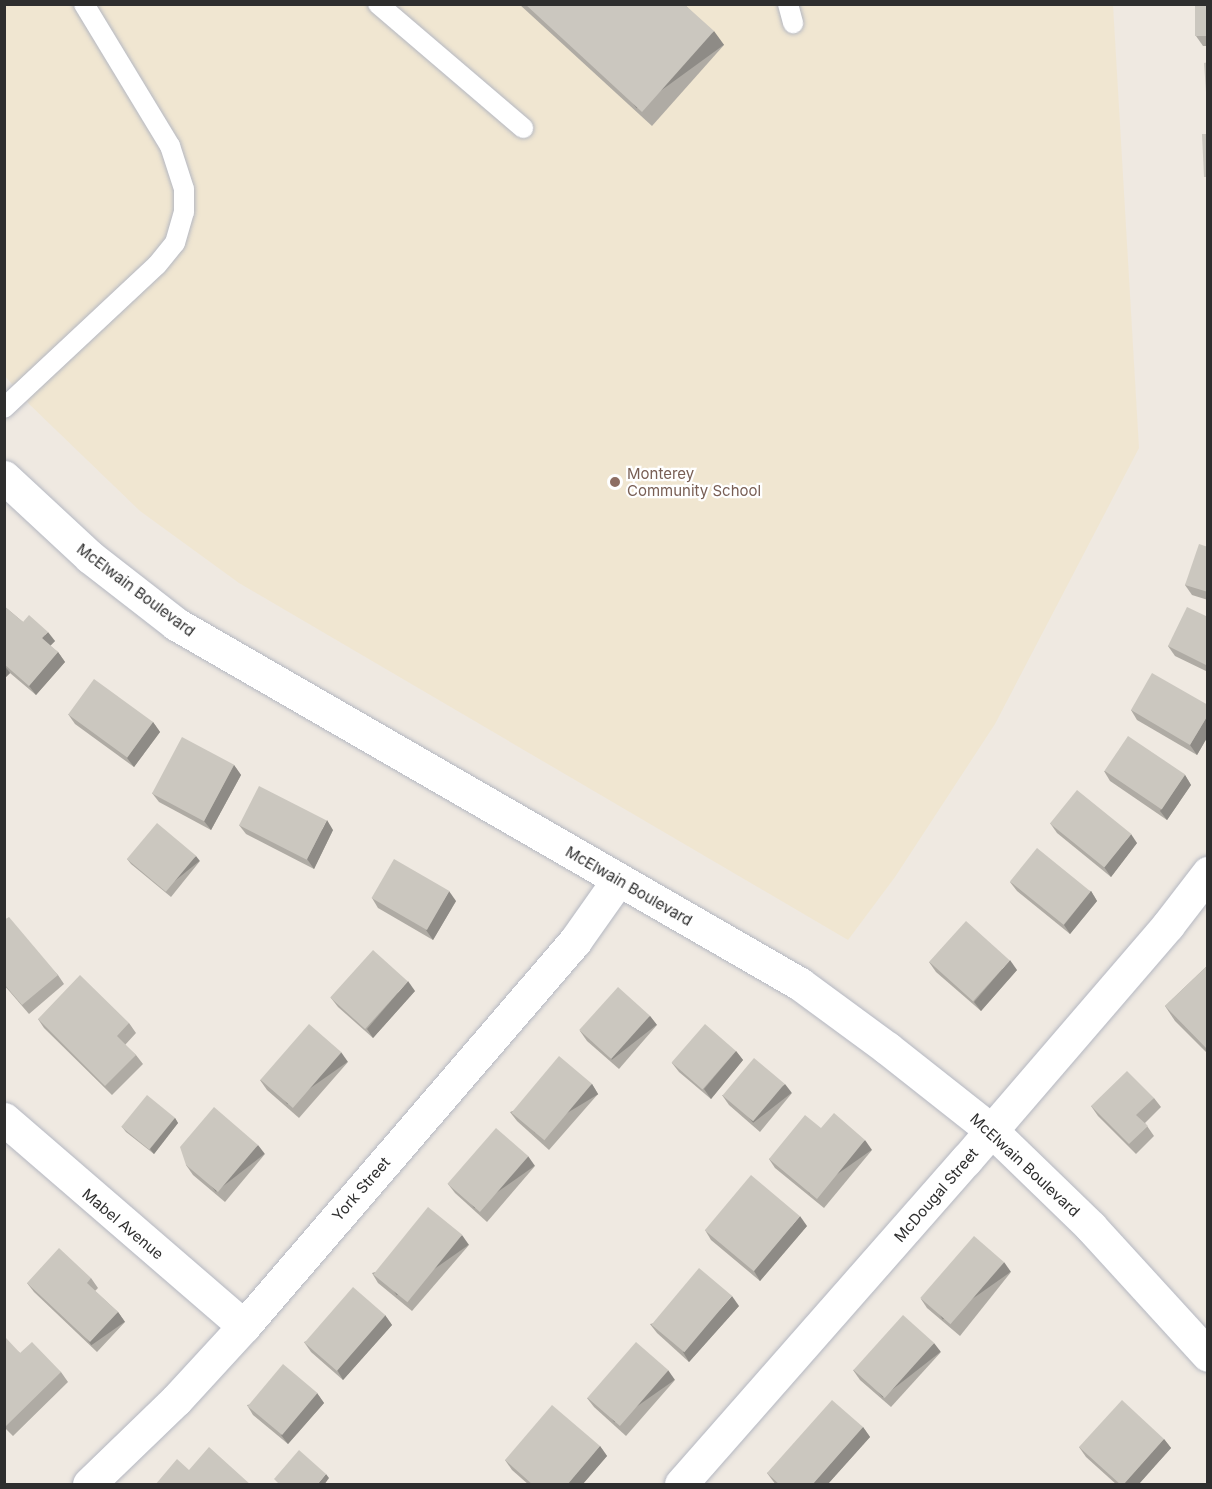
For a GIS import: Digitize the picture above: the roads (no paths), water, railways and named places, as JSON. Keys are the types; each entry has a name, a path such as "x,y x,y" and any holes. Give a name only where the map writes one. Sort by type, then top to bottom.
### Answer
{"street":[{"name":"McElwain Boulevard","path":"4,477 90,557 176,624 800,984 991,1130 1090,1227 1208,1355"},
{"name":"McDougal Street","path":"681,1485 1168,925 1208,873"},
{"name":"York Street","path":"88,1485 176,1400 244,1326 575,941 618,880"},
{"name":"Mabel Avenue","path":"4,1119 244,1326"}],"lane":[{"path":"4,408 157,265 175,243 184,213 184,189 170,146 84,4"},
{"path":"378,4 523,128"}],"place":[{"name":"Monterey Community School","path":"615,482"}]}
